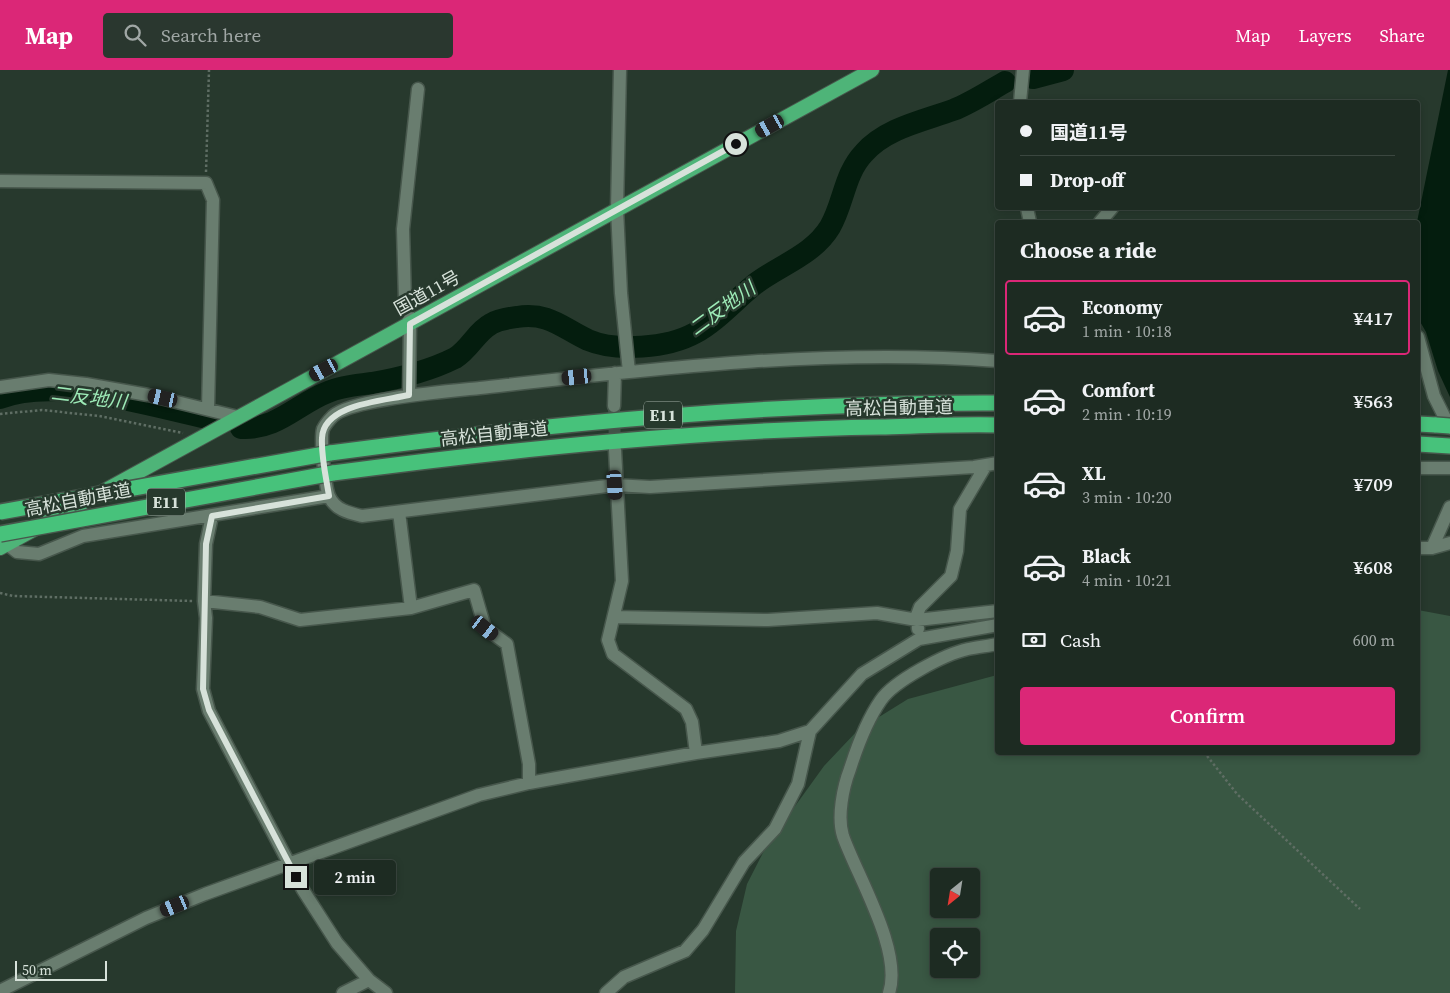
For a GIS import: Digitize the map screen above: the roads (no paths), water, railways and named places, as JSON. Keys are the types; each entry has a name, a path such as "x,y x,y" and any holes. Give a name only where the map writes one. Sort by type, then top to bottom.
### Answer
{"highway":[{"name":"国道11号","path":"2,542 202,437 872,70"},
{"name":"高松自動車道","path":"0,512 208,473 330,453 485,432 628,418 816,406 995,403"},
{"path":"1420,424 1445,426"},
{"name":"高松自動車道","path":"2,542 333,473 487,452 629,438 819,428 995,425"},
{"path":"1420,444 1445,446"}],"street":[{"path":"620,70 616,209 620,294 629,372"},
{"path":"1020,100 1023,70"},
{"path":"409,395 410,324 405,300 404,229 418,89"},
{"path":"0,181 206,183 213,200 208,409"},
{"path":"1102,220 1110,210"},
{"path":"1420,344 1434,396 1445,426"},
{"path":"993,464 650,487 615,485 369,515 353,514 340,509 329,496 322,438 324,426 334,415 353,407 409,395 727,363 856,358 995,361"},
{"path":"614,406 615,373"},
{"path":"0,387 49,380 113,389 238,417"},
{"path":"615,450 615,485 622,581 608,640 612,654 686,709 692,722 696,753"},
{"path":"919,639 917,620 920,607 951,576 958,551 960,509 993,464"},
{"path":"1420,468 1450,468"},
{"path":"2,542 17,552 39,554 83,536 329,496"},
{"path":"1432,548 1450,507"},
{"path":"399,512 411,608"},
{"path":"212,516 206,544 204,601 206,618 203,689 209,710 303,890 337,943 369,980 386,993"},
{"path":"1420,548 1432,548 1450,543"},
{"path":"204,601 260,607 300,620 411,608 474,590 485,628 506,644 529,764 530,783"},
{"path":"614,617 768,620 877,613 917,620 995,611"},
{"path":"606,993 624,977 685,951 703,930 744,862 775,829 798,784 810,731 862,674 919,639 995,626"},
{"path":"889,993 891,968 880,921 842,834 842,791 855,752 882,699 914,672 966,649 995,644"},
{"path":"0,991 146,918 205,894 479,795 530,783 696,753 779,741 810,731"},
{"path":"343,993 369,980"}],"waterway":[{"name":"二反地川","path":"1033,78 1063,70"},
{"name":"二反地川","path":"241,428 254,428 276,421 333,390 404,376 445,363 465,350 486,327 504,319 528,316 547,319 588,340 613,346 642,347 684,338 711,323 755,284 796,259 823,237 835,218 852,170 857,161 873,144 905,126 960,107 1005,82"},
{"name":"二反地川","path":"0,398 23,392 48,390 75,391 103,395 207,418"}],"tunnel":[{"path":"614,406 615,450"}]}
